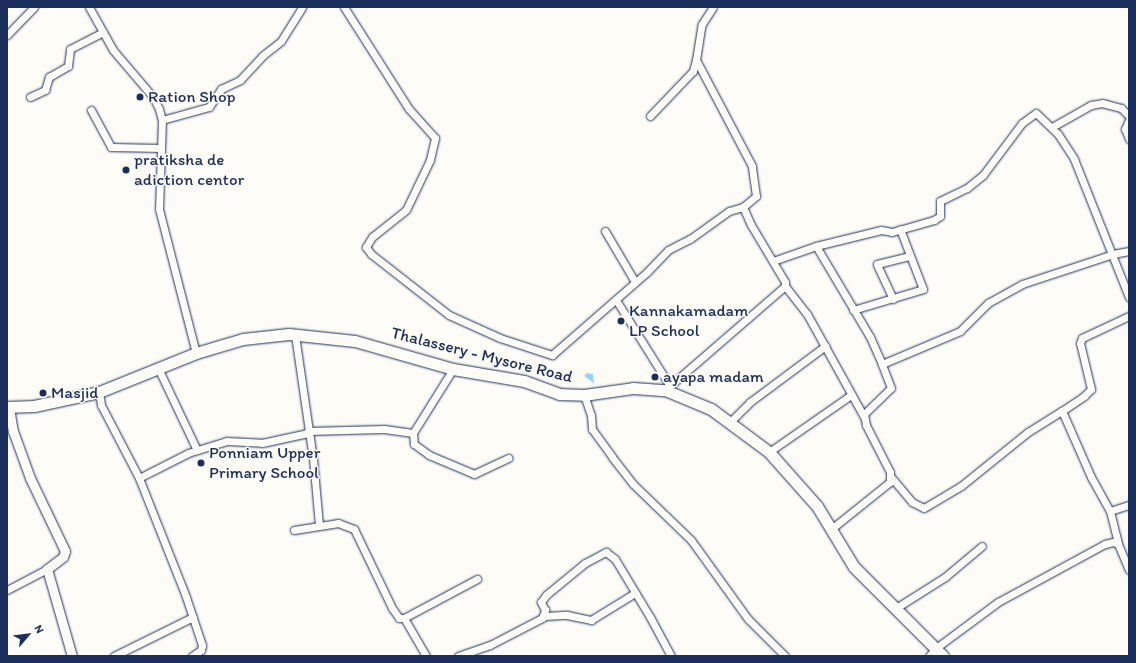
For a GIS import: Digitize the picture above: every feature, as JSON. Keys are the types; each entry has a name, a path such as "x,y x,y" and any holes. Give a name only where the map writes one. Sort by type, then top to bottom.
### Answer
{"main road":[{"name":"Thalassery - Mysore Road","path":"8,407 34,406 99,392 196,353 243,339 295,335 355,341 453,369 524,381 559,394 584,396 633,388 668,388 711,409 769,452 802,487 854,567 896,608 936,653"}],"street":[{"path":"7,35 34,7"},
{"path":"89,7 114,50 154,97 162,120 159,209 196,353"},
{"path":"162,120 209,107 221,89 240,80 262,56 281,42 302,7"},
{"path":"344,7 409,109 435,138 430,160 406,210 367,242 371,254 449,315 500,338 549,355 555,354 564,342 616,300 668,250 690,239 729,211 743,207 756,196 752,166 696,60"},
{"path":"650,116 693,70 702,24 713,7"},
{"path":"30,96 45,90 49,77 68,66 70,49 103,32"},
{"path":"1052,127 1091,105 1102,103 1121,108 1129,116"},
{"path":"91,110 111,147 161,148"},
{"path":"773,261 816,246 881,230 892,232 934,220 940,216 940,201 967,188 983,175 1022,123 1033,113 1040,114 1052,127 1074,159 1129,297"},
{"path":"1129,120 1125,129 1129,139"},
{"path":"743,207 785,286 807,314 864,417 891,477 912,502 924,508 962,486 1028,432 1084,396 1091,389 1080,343 1082,338 1129,316"},
{"path":"854,310 923,289 900,229"},
{"path":"605,231 635,282"},
{"path":"816,246 870,337 891,388 867,410 864,417"},
{"path":"882,364 960,331 988,303 1022,284 1113,254 1129,251"},
{"path":"893,299 877,264 910,256"},
{"path":"616,300 668,388 785,286"},
{"path":"295,335 313,458 319,525"},
{"path":"730,422 750,402 825,346"},
{"path":"158,368 197,450"},
{"path":"453,369 413,433 414,444 429,455 474,474 508,458"},
{"path":"99,392 101,405 139,478 193,617 202,645 201,650 192,656"},
{"path":"769,452 851,395"},
{"path":"584,396 591,415 592,430 612,457 633,484 691,540 748,619 785,656"},
{"path":"7,590 47,569 66,555 30,478 13,431 8,407"},
{"path":"1062,411 1091,477 1110,511 1118,544 1129,570"},
{"path":"139,478 197,450 227,441 262,443 308,432 384,429 413,433"},
{"path":"830,530 884,487 891,477"},
{"path":"1110,511 1129,505"},
{"path":"294,530 338,523 354,529 389,602 398,617 404,618 477,579"},
{"path":"936,653 998,602 1105,544 1113,542 1118,544"},
{"path":"896,608 941,580 982,546"},
{"path":"545,616 541,602 546,595 585,563 606,552 615,559 671,656"},
{"path":"47,569 72,656"},
{"path":"458,656 507,637 545,616 567,615 591,620 635,593"},
{"path":"114,656 129,653 193,617"},
{"path":"404,618 426,656"}],"water":[{"path":"587,373 593,374 594,383 584,376"}],"place":[{"name":"Ration Shop","path":"140,97"},
{"name":"pratiksha de adiction centor","path":"126,170"},
{"name":"Kannakamadam LP School","path":"621,321"},
{"name":"ayapa madam","path":"655,377"},
{"name":"Masjid","path":"43,393"},
{"name":"Ponniam Upper Primary School","path":"201,463"}]}
